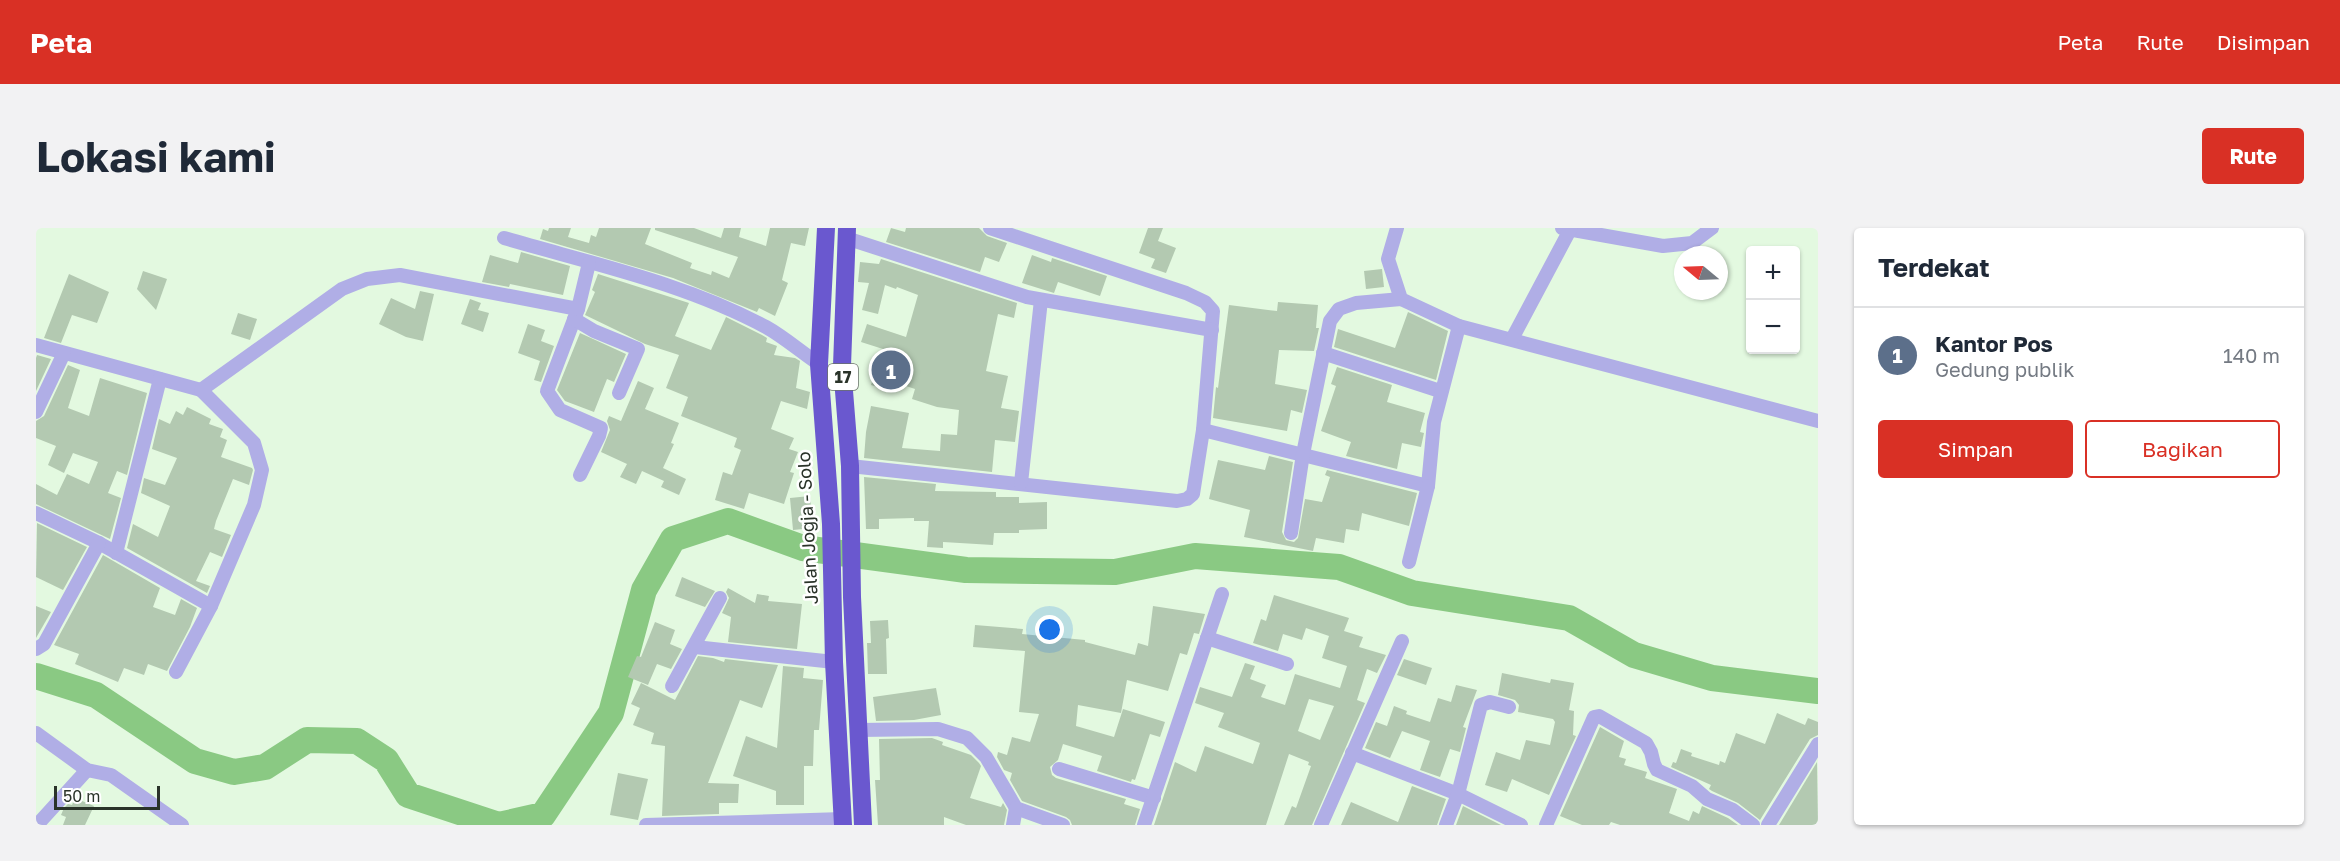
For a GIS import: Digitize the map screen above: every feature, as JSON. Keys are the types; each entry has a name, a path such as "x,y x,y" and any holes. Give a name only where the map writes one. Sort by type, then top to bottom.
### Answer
{"highway":[{"name":"Jalan Jogja - Solo","path":"826,228 819,364 831,524 834,662 843,822"},
{"name":"17","path":"846,233 842,366 850,466 852,597 863,825"}],"street":[{"path":"1397,228 1388,259 1401,299"},
{"path":"1512,339 1568,229 1663,246 1692,243 1712,228"},
{"path":"850,466 1177,501 1187,499 1193,494 1203,430 1213,311 1205,302 1186,293 995,229"},
{"path":"846,233 1041,300 1212,330"},
{"path":"504,238 642,276 725,307 768,328 819,364"},
{"path":"580,475 601,428 560,410 548,391 576,314 589,262"},
{"path":"201,390 333,295 367,279 400,274 576,314 594,332 638,349 619,393"},
{"path":"1291,533 1303,454 1330,321 1339,309 1356,303 1401,299 1459,326 1818,421"},
{"path":"1021,483 1041,300"},
{"path":"1409,562 1428,486 1434,422 1440,391 1459,326"},
{"path":"36,345 201,390 254,443 262,470 254,505 211,606 176,672"},
{"path":"36,412 64,353"},
{"path":"1323,353 1440,391"},
{"path":"117,553 160,379"},
{"path":"1203,430 1428,486"},
{"path":"36,513 99,543 211,606"},
{"path":"36,649 44,644 99,543"},
{"path":"1144,825 1222,594"},
{"path":"672,686 720,598"},
{"path":"1207,638 1287,664"},
{"path":"1321,825 1402,641"},
{"path":"695,647 834,662"},
{"path":"1446,825 1458,794 1481,705 1490,702 1509,707"},
{"path":"1546,825 1594,717 1599,716 1646,744 1657,770 1692,786 1707,799 1733,810 1753,825"},
{"path":"858,730 938,729 967,738 986,757 1016,808 1064,825"},
{"path":"36,733 87,770 111,775 182,825"},
{"path":"1768,825 1818,744"},
{"path":"1352,753 1458,794 1521,825"},
{"path":"1059,769 1154,798"},
{"path":"37,825 87,770"},
{"path":"1013,825 1016,808"},
{"path":"646,825 843,822"}],"building":[{"path":"549,228 571,228 568,237 589,243 591,235 596,237 599,228 651,228 645,244 692,263 690,268 711,275 712,271 729,278 738,257 655,230 655,228 694,228 721,238 724,228 741,228 739,237 766,246 770,228 809,228 805,246 791,243 782,280 788,283 775,316 759,308 757,312 673,278 540,239 543,229 548,231"},
{"path":"891,228 905,232 906,228 979,228 987,236 1007,243 999,262 985,257 980,272 886,242"},
{"path":"1148,228 1163,228 1158,241 1176,248 1166,273 1151,268 1155,259 1139,253"},
{"path":"521,252 570,266 563,295 510,284 509,287 482,282 490,255 518,263"},
{"path":"1032,255 1051,262 1052,258 1107,276 1100,296 1058,282 1054,293 1022,283"},
{"path":"881,259 1017,303 1014,318 998,314 986,371 1008,376 1001,408 1019,411 1015,442 995,440 992,472 864,458 871,406 909,413 902,448 940,451 941,434 957,435 959,410 937,407 912,399 915,389 894,382 891,391 871,385 883,349 861,342 867,324 906,337 918,295 885,285 878,314 862,310 869,283 858,282 860,262 879,264"},
{"path":"1382,269 1384,287 1366,289 1364,271"},
{"path":"143,271 167,279 156,310 137,289"},
{"path":"69,274 109,292 97,323 72,315 61,343 44,338"},
{"path":"598,274 689,303 675,336 711,350 726,317 767,338 766,342 777,346 774,355 800,361 796,388 810,392 807,409 781,401 771,429 794,438 789,449 798,452 790,472 794,473 784,504 749,493 744,509 715,500 723,472 732,475 741,450 734,447 737,438 681,416 688,397 666,388 679,355 645,344 585,315 595,292 592,290"},
{"path":"420,291 434,294 423,341 406,337 379,324 391,298 415,309"},
{"path":"470,299 481,303 478,310 489,313 483,332 461,324"},
{"path":"1278,302 1318,305 1316,328 1319,328 1314,351 1279,350 1275,384 1307,390 1302,413 1291,410 1287,431 1213,418 1229,305 1277,311"},
{"path":"1408,312 1448,331 1436,380 1334,347 1338,329 1395,348"},
{"path":"238,313 257,319 250,340 231,334"},
{"path":"528,324 545,330 541,341 554,346 541,382 534,380 540,361 518,353"},
{"path":"580,333 626,354 614,382 607,379 594,412 565,401 557,390"},
{"path":"37,355 51,359 36,391 36,358"},
{"path":"68,365 80,370 68,408 89,416 100,378 147,393 127,475 117,471 108,493 121,498 110,539 36,504 36,484 57,495 67,474 89,484 98,462 73,453 64,473 48,465 56,446 36,438 36,421 44,416"},
{"path":"1337,367 1392,385 1387,402 1425,413 1420,432 1424,433 1421,447 1402,443 1397,469 1346,456 1351,442 1321,431 1336,386 1331,384"},
{"path":"638,381 654,388 645,409 679,423 671,443 674,444 663,468 686,479 679,495 661,487 664,481 642,471 636,484 620,477 627,464 601,452 610,430 607,421 609,416 621,421"},
{"path":"187,407 211,419 209,424 223,429 220,437 227,440 221,457 253,470 249,485 233,479 216,521 214,529 231,535 222,557 210,552 196,581 210,586 207,593 127,548 133,524 158,537 170,506 141,493 144,478 165,485 177,458 152,449 159,419 170,424 176,411 183,415"},
{"path":"1269,456 1293,462 1282,532 1286,540 1294,542 1298,538 1305,499 1322,502 1330,477 1325,475 1327,470 1417,493 1409,526 1362,513 1359,531 1346,529 1344,543 1316,538 1313,551 1244,537 1250,510 1209,499 1218,460 1265,470"},
{"path":"864,477 936,484 935,491 996,492 996,497 1019,497 1019,503 1047,502 1047,529 1019,530 1019,533 994,533 993,545 943,542 943,548 927,547 929,521 914,521 914,518 879,519 879,529 866,529"},
{"path":"810,496 813,528 793,530 790,498"},
{"path":"37,523 87,547 63,590 36,577"},
{"path":"103,555 160,588 153,607 175,615 181,599 197,608 190,627 167,671 148,664 144,675 124,668 118,682 75,664 79,654 54,645"},
{"path":"682,577 715,591 705,607 675,596"},
{"path":"728,588 755,603 757,594 769,596 768,601 802,604 797,649 728,642 731,617 722,613 729,598 726,592"},
{"path":"1274,595 1349,618 1344,631 1363,637 1359,647 1386,655 1377,673 1367,669 1357,700 1365,703 1312,825 1284,825 1292,806 1296,808 1311,766 1308,765 1309,762 1289,754 1266,825 1154,825 1175,762 1196,772 1205,746 1253,764 1260,743 1218,727 1224,713 1195,703 1200,687 1232,697 1245,663 1255,666 1250,679 1266,685 1261,697 1285,705 1295,674 1340,688 1347,666 1322,658 1329,636 1306,628 1302,640 1283,634 1278,651 1253,643 1261,619 1266,621","holes":["1309,699 1334,706 1320,740 1298,731"]},
{"path":"36,606 51,612 36,638"},
{"path":"1153,606 1205,614 1199,634 1194,633 1187,655 1180,653 1168,691 1127,680 1121,713 1078,705 1076,726 1114,737 1123,709 1165,722 1160,737 1150,734 1135,780 1132,779 1131,782 1097,771 1102,756 1063,744 1058,760 1050,767 1052,775 1056,778 1126,799 1124,804 1140,809 1135,825 1072,825 1066,817 1022,801 1010,780 1012,773 1004,770 997,757 998,752 1007,755 1012,737 1030,742 1039,714 1019,712 1025,651 973,647 975,625 1023,629 1022,634 1085,640 1085,642 1135,655 1138,643 1148,646"},
{"path":"888,620 887,674 868,674 867,643 871,643 870,621"},
{"path":"655,622 675,630 670,644 682,649 671,669 657,664 648,685 628,677 637,656 641,657"},
{"path":"698,656 724,662 725,659 778,665 762,708 740,700 708,783 739,784 738,803 719,803 719,814 662,816 665,746 651,744 654,733 633,725 640,708 631,704 641,683 675,700"},
{"path":"1404,659 1432,668 1426,685 1397,675"},
{"path":"783,666 804,668 803,678 823,680 819,730 814,730 813,766 804,766 804,805 776,805 776,791 733,776 746,736 777,748"},
{"path":"1502,673 1550,683 1551,679 1574,683 1569,710 1574,711 1573,735 1576,736 1549,795 1512,779 1507,792 1485,785 1496,752 1520,760 1526,740 1550,745 1555,722 1553,719 1518,712 1519,705 1515,700 1498,695"},
{"path":"1456,685 1477,690 1463,727 1466,728 1460,752 1450,749 1440,777 1420,770 1430,741 1402,731 1390,758 1365,748 1376,722 1387,726 1394,706 1407,711 1406,714 1430,722 1438,698 1451,702"},
{"path":"936,688 941,715 914,720 876,721 873,697"},
{"path":"1777,713 1805,725 1808,718 1818,722 1818,735 1810,739 1760,820 1738,803 1709,789 1711,785 1671,767 1673,762 1676,763 1681,749 1692,753 1691,756 1719,765 1720,761 1725,763 1736,733 1765,744"},
{"path":"1600,727 1624,741 1619,757 1626,759 1624,765 1647,772 1645,778 1677,789 1669,813 1689,821 1693,811 1699,814 1702,806 1738,825 1620,825 1611,822 1609,825 1582,825 1560,816"},
{"path":"932,738 943,742 942,745 971,755 979,763 981,766 970,798 1001,807 1003,803 1007,810 1004,825 966,825 944,817 944,825 878,825 875,780 880,780 879,739"},
{"path":"1817,762 1818,825 1779,825"},
{"path":"618,773 648,779 638,820 610,815"},
{"path":"1412,786 1446,799 1437,825 1341,825 1351,802 1398,822"},
{"path":"75,798 94,806 85,825 63,825 66,817 61,815 64,808 68,804 72,805"},
{"path":"1463,806 1501,825 1456,825"}],"waterway":[{"path":"36,676 96,695 195,761 234,772 265,767 307,740 357,741 386,760 408,795 499,825 543,815 611,713 644,590 673,539 728,521 803,548 966,570 1115,572 1195,556 1339,567 1412,593 1569,618 1634,655 1712,678 1818,691"}],"place":[{"name":"Kantor Pos","path":"891,370"}]}
